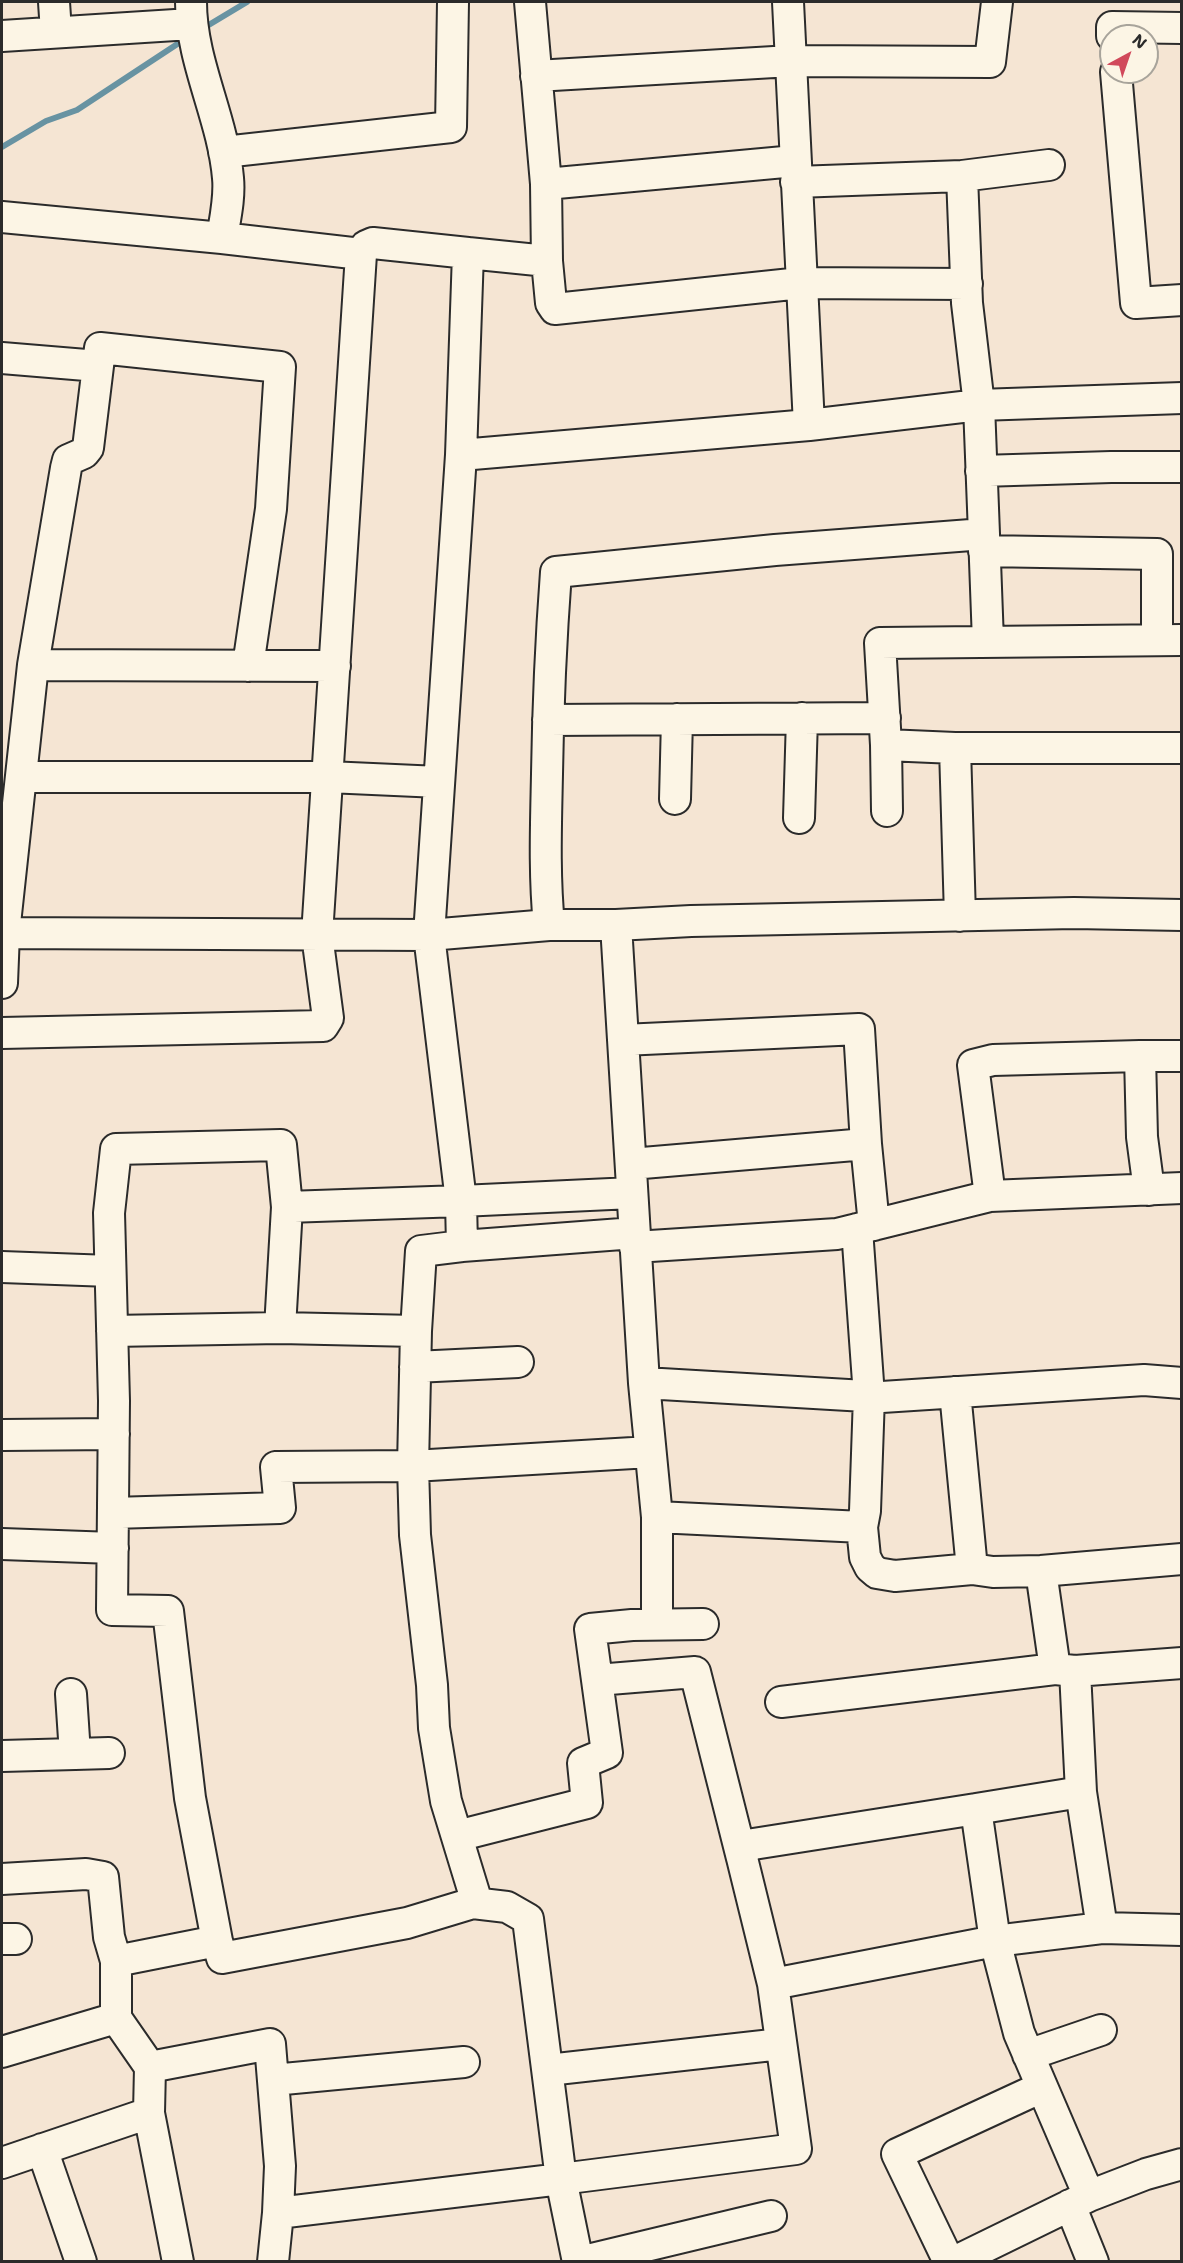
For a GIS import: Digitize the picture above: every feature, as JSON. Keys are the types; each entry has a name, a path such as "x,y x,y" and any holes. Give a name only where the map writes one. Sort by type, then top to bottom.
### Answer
{"street":[{"path":"54,2 56,32"},
{"path":"224,152 451,127 453,2"},
{"path":"530,2 546,184 550,303 555,309 801,283 967,284"},
{"path":"788,2 809,425"},
{"path":"536,76 790,60 990,62 997,2"},
{"path":"2,36 56,32 191,13 224,152 228,180 222,238"},
{"path":"1159,28 1182,28"},
{"path":"1117,84 1136,303 1182,300"},
{"path":"546,184 795,171 962,176 1049,165"},
{"path":"962,176 967,284 979,405 988,642"},
{"path":"2,217 361,254"},
{"path":"2,1033 323,1026 328,1018 317,935 361,254 366,246 373,243 547,261"},
{"path":"462,1246 461,1202 429,935 461,455 468,253"},
{"path":"2,983 3,933 33,665 68,460 84,453 88,448 100,348 280,367 271,509 248,666"},
{"path":"2,358 98,366"},
{"path":"461,455 809,425 979,405 1182,398"},
{"path":"981,471 1182,467"},
{"path":"549,925 545,885 548,720 556,572 775,550 984,542 1157,554 1169,640 880,643 886,731 887,811"},
{"path":"33,665 335,666"},
{"path":"548,720 802,718 886,731 955,748 1182,748"},
{"path":"799,819 802,718"},
{"path":"675,799 677,719"},
{"path":"955,748 960,916"},
{"path":"21,777 328,777 439,782"},
{"path":"3,933 429,935 549,925 616,925 691,921 1074,913 1182,915"},
{"path":"616,925 644,1383 657,1517 657,1624"},
{"path":"623,1040 859,1029 866,1144 865,1227 869,1396 865,1511 862,1527 865,1557 870,1567 877,1573 895,1576 972,1569 993,1572 1041,1570 1182,1559"},
{"path":"1140,1056 1142,1137 1149,1190"},
{"path":"990,1196 973,1065 993,1060 1182,1056"},
{"path":"630,1164 866,1144"},
{"path":"280,1328 287,1206 281,1145 116,1149 109,1213 114,1434 112,1610 168,1611 190,1798 222,1958 408,1923 473,1904 507,1907 528,1919 561,2179 578,2262 771,2216"},
{"path":"473,1904 475,1896 446,1801 434,1728 432,1685 415,1535 413,1466 415,1367 422,1251 462,1246 837,1234 990,1196 1182,1188"},
{"path":"287,1206 461,1202 632,1193"},
{"path":"2,1267 110,1271"},
{"path":"112,1330 280,1328 416,1331"},
{"path":"415,1367 518,1362"},
{"path":"644,1383 869,1396 1144,1380 1182,1383"},
{"path":"955,1392 972,1569"},
{"path":"2,1435 114,1434"},
{"path":"113,1513 280,1508 276,1467 413,1466 651,1452"},
{"path":"657,1517 862,1527"},
{"path":"2,1544 113,1548"},
{"path":"1041,1570 1065,1670 1102,1928"},
{"path":"457,1836 588,1803 583,1763 607,1753 590,1629 657,1624 703,1624"},
{"path":"782,1702 1065,1670 1182,1663"},
{"path":"278,2213 795,2149 773,1983 695,1672 597,1680"},
{"path":"72,1694 75,1754"},
{"path":"2,1756 109,1753"},
{"path":"742,1858 747,1845 1081,1792"},
{"path":"976,1809 995,1941 1019,2033 1042,2087 1080,2201 1093,2262"},
{"path":"2,1880 86,1874 103,1877 109,1937 116,1961 116,2018 150,2067 148,2113 178,2262"},
{"path":"773,1983 995,1941 1102,1928 1182,1930"},
{"path":"116,1961 217,1941"},
{"path":"2,2052 116,2018"},
{"path":"1028,2055 1101,2030"},
{"path":"150,2067 270,2044 280,2166 273,2262"},
{"path":"548,2070 781,2044"},
{"path":"273,2080 464,2061"},
{"path":"949,2262 897,2154 1042,2087"},
{"path":"2,2163 148,2113"},
{"path":"42,2149 81,2262"},
{"path":"954,2262 1080,2201 1146,2174 1182,2164"}],"waterway":[{"path":"202,29 247,2"},
{"path":"2,147 46,121 77,110 185,39"}]}
